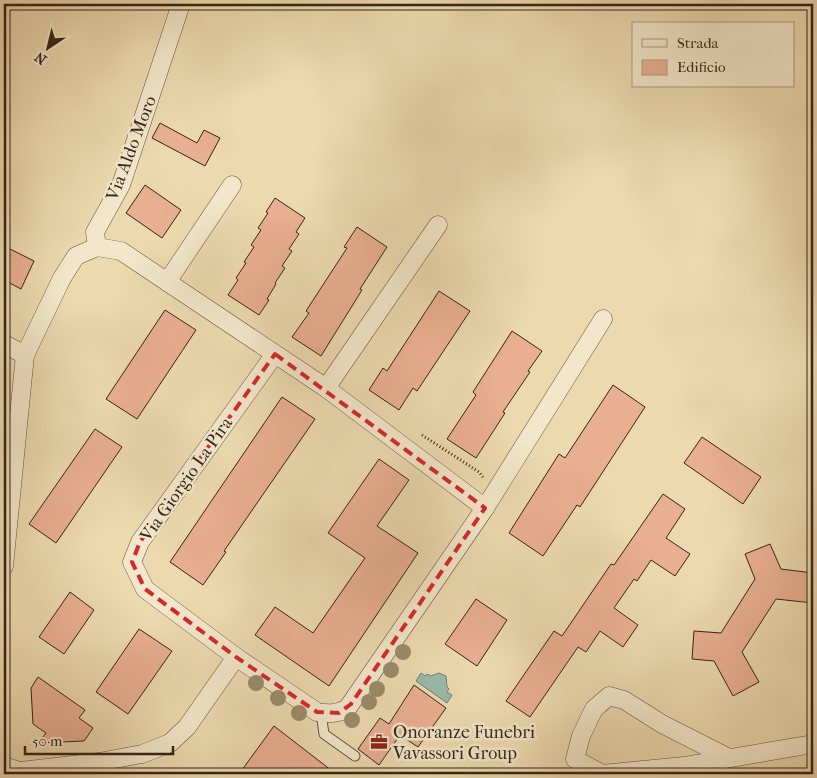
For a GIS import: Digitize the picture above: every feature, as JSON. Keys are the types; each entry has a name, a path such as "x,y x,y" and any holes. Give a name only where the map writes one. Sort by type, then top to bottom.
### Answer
{"street":[{"name":"Via Aldo Moro","path":"97,247 95,232 121,185 181,4"},
{"path":"167,282 232,184"},
{"path":"326,388 438,225"},
{"path":"4,566 24,355 62,278 76,256 97,247 121,251 326,388 489,502"},
{"path":"317,712 339,713 351,704 489,502 603,319"},
{"path":"4,344 24,355"},
{"name":"Via Giorgio La Pira","path":"275,354 140,542 132,562 145,589 236,658 317,712"},
{"path":"4,766 25,773 142,754 170,743 186,727 236,658"},
{"path":"730,758 662,724 624,700 609,696 594,709 581,736 576,760 602,774 684,766 813,744"}],"lane":[{"path":"317,712 322,720 324,734 355,756"}],"path":[{"path":"414,430 479,472 485,479 489,502"}],"highlighted area":[{"path":"275,354 485,508 351,704 339,713 317,712 236,657 145,589 132,562 140,542"}],"shaded area":[{"path":"421,673 425,676 427,674 431,676 439,673 446,676 449,689 447,692 452,695 447,703 416,681"}],"building":[{"path":"160,123 197,143 204,130 220,138 205,166 152,138"},
{"path":"145,185 181,210 162,238 126,213"},
{"path":"275,198 305,218 296,232 299,234 289,249 292,251 282,266 285,268 259,315 228,295 238,280 236,278 246,263 244,262 254,247 251,245 261,230 258,228"},
{"path":"357,227 387,247 321,356 292,337 309,313 306,311 347,248 344,247"},
{"path":"4,246 34,261 21,289 4,280"},
{"path":"439,291 470,311 417,391 413,388 399,410 369,390 383,368 387,371"},
{"path":"165,310 196,330 137,419 106,399"},
{"path":"512,331 542,351 476,458 447,439 476,395 473,392"},
{"path":"613,385 645,407 580,507 577,505 543,556 509,533 559,454 565,458"},
{"path":"282,397 315,419 224,551 226,552 203,585 170,562"},
{"path":"95,429 122,447 56,543 29,524"},
{"path":"702,437 761,477 743,504 684,463"},
{"path":"379,459 409,480 377,526 418,553 329,686 255,635 275,607 313,633 365,558 328,533"},
{"path":"663,494 685,509 666,538 690,554 675,576 651,560 637,581 634,579 614,608 638,625 623,647 600,631 586,652 578,647 530,717 506,701 554,631 562,636 611,564 614,565"},
{"path":"770,544 781,569 813,573 813,603 776,599 742,652 759,682 733,696 714,661 692,659 694,631 721,633 755,579 745,554"},
{"path":"70,592 94,610 64,654 39,637"},
{"path":"476,599 507,620 477,666 445,644"},
{"path":"139,629 172,651 128,714 96,692"},
{"path":"38,677 85,710 79,718 93,728 84,741 38,743 46,733 33,724 31,688"},
{"path":"414,685 446,708 418,747 400,735 379,765 358,749 380,718 389,724"},
{"path":"274,726 336,774 239,774"}],"place":[{"name":"Onoranze Funebri Vavassori Group","path":"379,742"}]}
